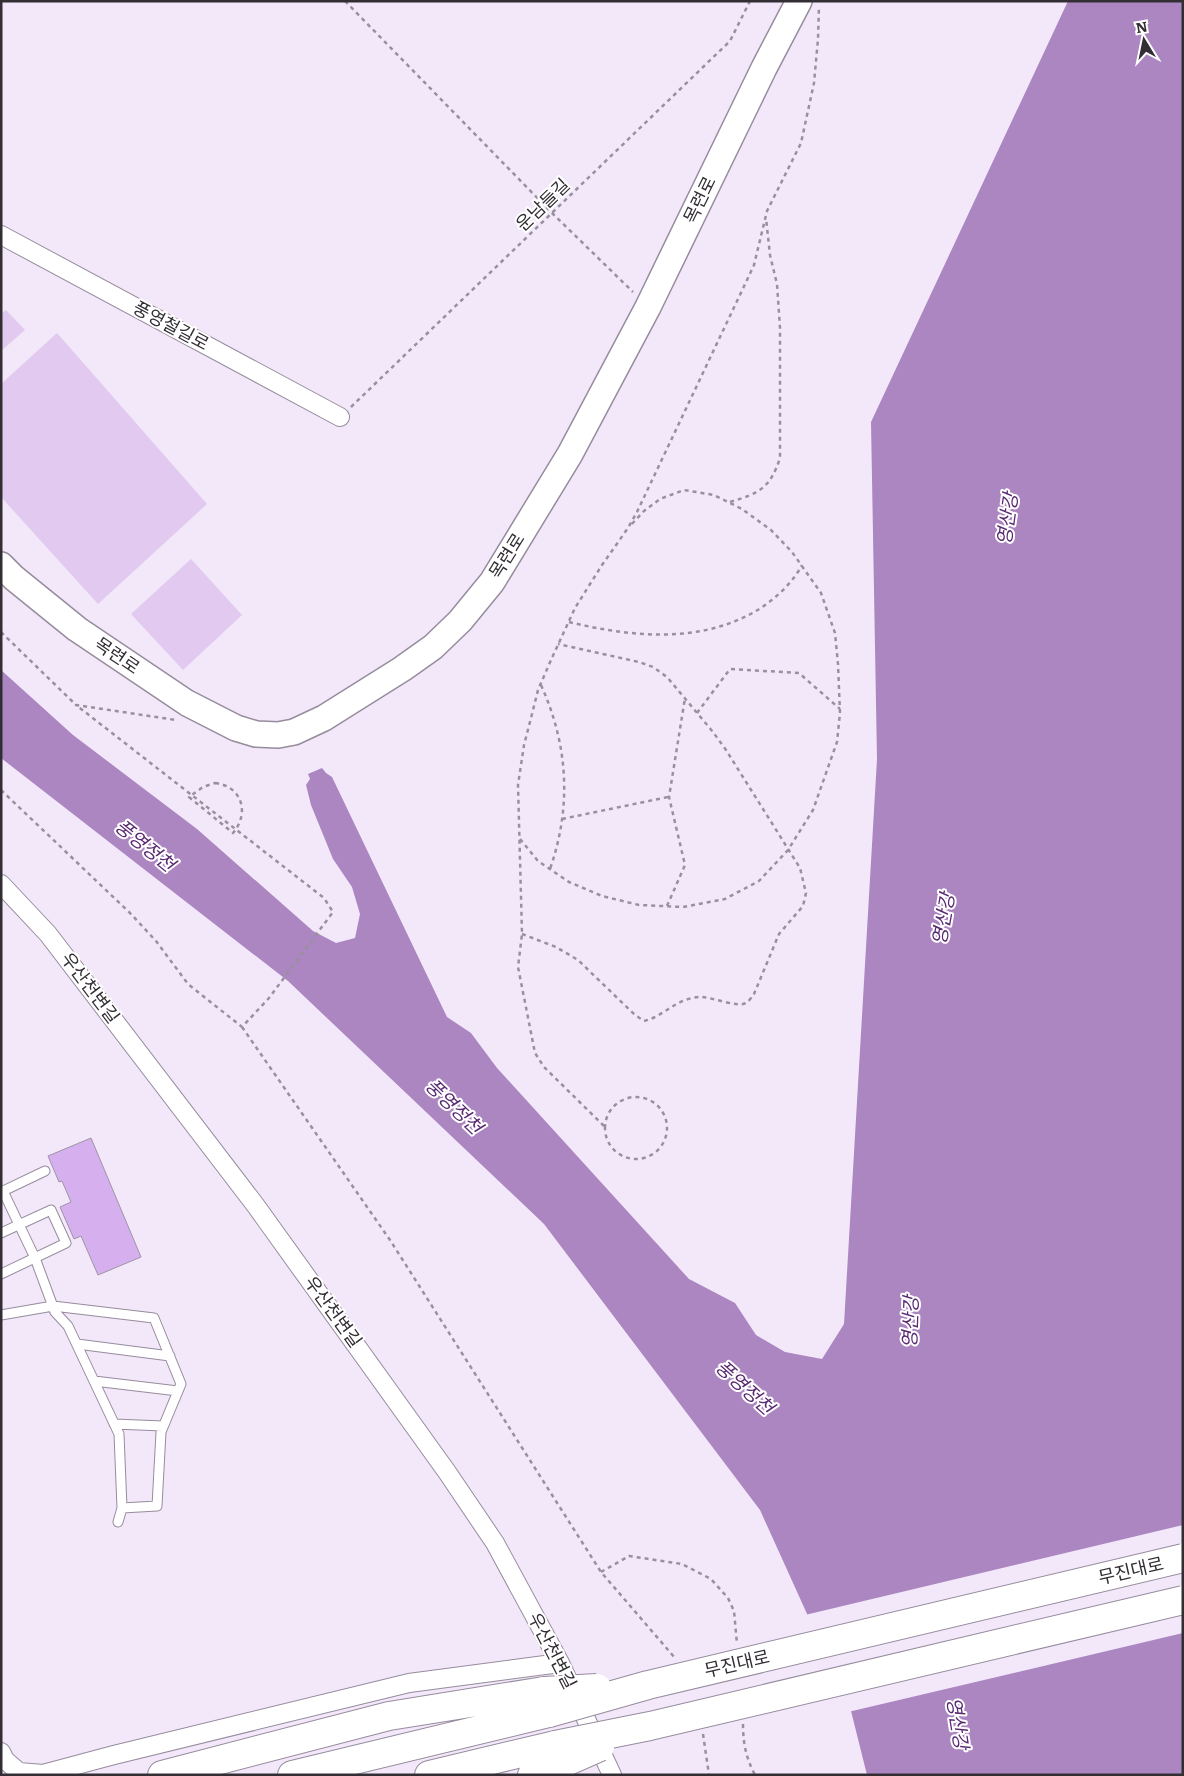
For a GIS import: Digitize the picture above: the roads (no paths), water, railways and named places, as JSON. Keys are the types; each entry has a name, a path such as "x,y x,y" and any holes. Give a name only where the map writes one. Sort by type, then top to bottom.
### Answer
{"highway":[{"name":"무진대로","path":"547,1702 648,1685 1183,1558"},
{"path":"429,1775 557,1755 650,1726 1183,1600"},
{"path":"162,1775 389,1716 547,1702"},
{"path":"292,1775 547,1702"},
{"path":"532,1775 557,1755"}],"street":[{"name":"목련로","path":"1,565 14,578 77,629 187,703 242,730 256,734 278,735 294,732 324,718 402,669 433,647 460,621 492,582 570,454 648,307 799,1"},
{"name":"풍영철길로","path":"1,235 340,417"},
{"name":"우산천변길","path":"1,884 54,942 256,1206 447,1472 494,1543 560,1663 607,1773"},
{"path":"1,1752 5,1760 19,1772 43,1774 133,1750 409,1683 560,1663"}],"lane":[{"path":"45,1171 2,1191 36,1258 53,1306 68,1326 119,1434 122,1508 118,1522"},
{"path":"1,1233 51,1210 66,1244 1,1274"},
{"path":"1,1316 53,1306 154,1318 181,1384 161,1432 157,1506 122,1508"},
{"path":"77,1344 170,1356"},
{"path":"94,1381 178,1391"},
{"path":"114,1424 163,1426"}],"water":[{"path":"1068,1 1183,1 1183,1775 867,1775 851,1711 760,1510 544,1224 288,981 1,758 1,670 73,735 197,829 313,931 336,943 355,938 360,914 352,887 333,859 311,805 306,785 310,779 308,774 322,768 332,777 447,1017 471,1033 497,1068 689,1279 735,1303 756,1335 785,1352 822,1359 844,1324 877,759 871,422"}],"water label":[{"name":"영산강","path":"1007,519"},
{"name":"풍영정천","path":"145,845"},
{"name":"영산강","path":"943,919"},
{"name":"풍영정천","path":"454,1106"},
{"name":"영산강","path":"910,1322"},
{"name":"풍영정천","path":"745,1387"},
{"name":"영산강","path":"958,1723"}]}
